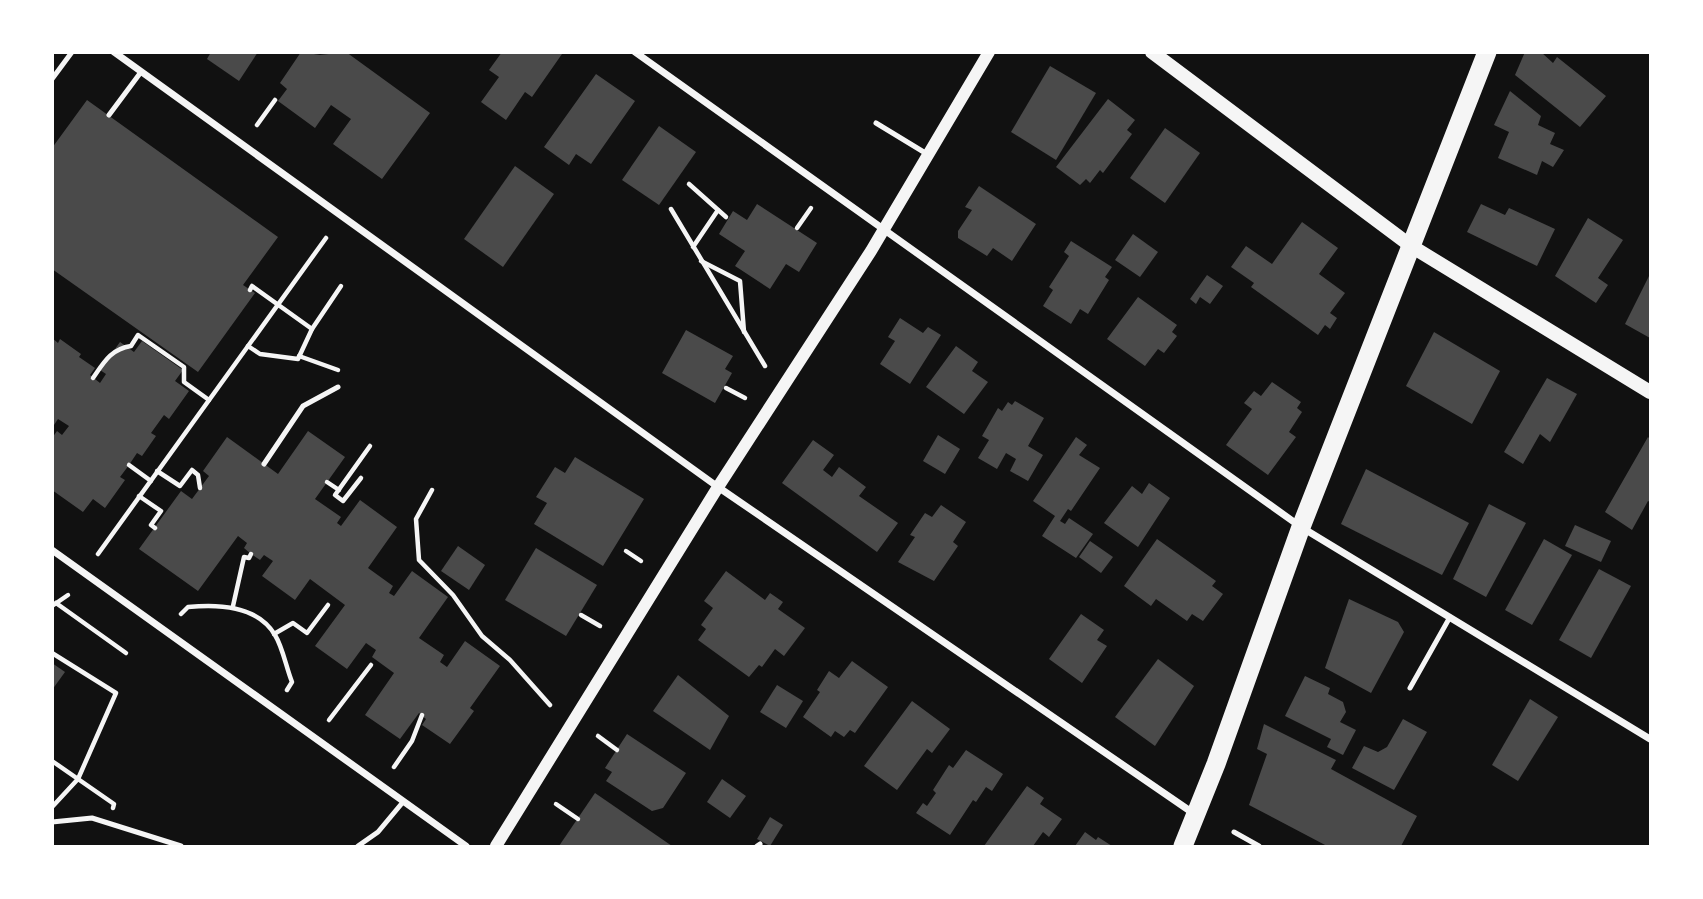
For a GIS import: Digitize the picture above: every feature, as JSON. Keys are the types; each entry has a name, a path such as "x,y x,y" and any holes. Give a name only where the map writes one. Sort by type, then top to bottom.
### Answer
{"highway":[{"path":"1183,846 1301,527 1487,52"}],"main road":[{"path":"1152,52 1411,246 1650,393"}],"street":[{"path":"114,52 718,488 1196,815"},
{"path":"635,52 1301,527 1650,739"},
{"path":"496,846 718,488 884,229 989,52"},
{"path":"52,550 466,846"}],"lane":[{"path":"52,79 72,52"},
{"path":"109,115 141,72"},
{"path":"876,123 928,155"},
{"path":"264,464 303,406 338,387"},
{"path":"1410,688 1450,617"},
{"path":"358,846 378,832 403,802"},
{"path":"52,822 92,818 181,846"},
{"path":"1234,832 1259,846"}],"path":[{"path":"257,125 275,100"},
{"path":"690,184 726,217"},
{"path":"797,228 811,208"},
{"path":"671,209 765,366"},
{"path":"693,247 719,210"},
{"path":"98,554 326,239"},
{"path":"701,261 740,281 744,333"},
{"path":"250,290 252,286 312,329"},
{"path":"248,346 260,354 298,359 312,329 341,286"},
{"path":"93,378 108,356 119,348 131,346 138,335 184,367 184,382 209,400"},
{"path":"299,356 342,371"},
{"path":"726,388 745,398"},
{"path":"360,478 343,501 335,495 370,446"},
{"path":"129,465 151,481"},
{"path":"157,471 180,486 192,470 198,475 200,488"},
{"path":"327,482 339,490"},
{"path":"432,490 416,519 419,560 453,595 482,636 510,660 550,705"},
{"path":"139,496 161,510 151,525 155,528"},
{"path":"626,551 641,561"},
{"path":"233,606 244,557 249,558 251,554"},
{"path":"68,595 54,605 126,653"},
{"path":"274,634 293,623 307,633 328,605"},
{"path":"181,614 188,607 233,606 274,634 292,682 286,690"},
{"path":"582,615 600,626"},
{"path":"52,653 116,693 78,779 52,806"},
{"path":"329,720 371,665"},
{"path":"394,767 412,741 422,715"},
{"path":"598,736 617,750"},
{"path":"52,761 114,804 113,808"},
{"path":"556,804 578,819"}],"building":[{"path":"211,52 258,52 239,81 207,59"},
{"path":"301,52 320,55 346,52 430,113 382,179 333,144 351,119 331,105 315,128 278,101 287,89 280,83"},
{"path":"502,52 562,54 532,97 525,92 506,120 481,102 499,77 489,70"},
{"path":"1525,52 1541,52 1553,63 1557,57 1606,96 1580,127 1515,75"},
{"path":"1050,66 1096,93 1056,160 1011,132"},
{"path":"596,74 635,101 591,164 576,154 569,165 544,147"},
{"path":"1510,91 1541,116 1538,125 1555,133 1550,144 1564,150 1553,167 1542,161 1537,175 1498,158 1509,132 1494,125"},
{"path":"1108,99 1135,120 1127,130 1132,134 1103,173 1100,170 1090,183 1086,179 1080,185 1056,167"},
{"path":"87,100 278,237 243,285 255,293 198,372 52,269 52,148"},
{"path":"659,126 696,152 659,205 622,180"},
{"path":"1165,128 1200,153 1165,203 1130,178"},
{"path":"515,166 554,194 503,267 464,239"},
{"path":"979,186 1036,224 1012,261 993,248 987,256 958,238 958,231 972,210 965,207"},
{"path":"757,204 817,243 799,272 786,264 770,289 735,266 745,251 719,234 733,211 747,220"},
{"path":"1481,204 1505,215 1509,208 1555,229 1537,266 1467,232"},
{"path":"1588,218 1623,240 1598,278 1608,285 1596,303 1555,276"},
{"path":"1302,222 1338,248 1319,274 1345,293 1330,313 1337,318 1330,329 1325,325 1318,335 1251,287 1254,283 1231,267 1246,246 1272,264"},
{"path":"1133,234 1158,252 1140,277 1115,260"},
{"path":"1071,241 1112,267 1105,277 1109,280 1088,314 1080,309 1071,324 1043,306 1053,290 1049,287 1069,256 1064,252"},
{"path":"1650,274 1650,338 1625,324"},
{"path":"1207,275 1223,286 1210,304 1200,297 1196,304 1190,299"},
{"path":"1138,297 1177,325 1172,332 1177,336 1164,353 1158,349 1145,366 1107,339"},
{"path":"900,318 923,333 928,327 941,335 910,384 880,364 895,341 888,337"},
{"path":"686,330 733,356 725,369 732,373 715,403 662,373"},
{"path":"1434,332 1500,371 1472,424 1406,386"},
{"path":"52,338 58,343 60,339 81,354 79,357 95,368 90,375 100,383 106,374 100,370 120,342 134,352 142,341 183,370 175,381 189,391 169,419 164,415 151,433 156,436 142,456 137,453 120,477 125,480 105,508 93,499 83,512 52,490 52,438 57,431 62,435 69,426 58,419 52,428"},
{"path":"956,346 978,362 972,371 988,382 964,414 926,387"},
{"path":"1547,378 1577,394 1550,442 1540,434 1523,464 1504,452"},
{"path":"1272,382 1301,402 1297,408 1302,412 1289,432 1296,437 1268,475 1226,445 1252,409 1244,403 1254,391 1261,396"},
{"path":"1015,401 1044,418 1028,446 1043,455 1028,481 1010,471 1016,459 1006,453 997,469 978,458 989,440 982,436 998,408 1002,411 1008,402 1012,405"},
{"path":"308,431 345,457 315,499 341,517 337,523 341,526 360,500 397,527 368,568 393,586 389,593 394,596 412,571 448,597 419,638 444,655 440,662 447,667 465,641 500,666 470,708 474,711 450,744 422,725 426,719 419,713 400,739 365,715 394,673 372,657 376,650 366,643 347,669 315,646 345,605 310,579 295,600 262,576 273,561 264,555 260,560 251,554 244,548 247,543 238,536 198,591 139,549 181,491 192,499 209,476 203,471 227,437 278,474"},
{"path":"938,435 960,449 945,474 923,461"},
{"path":"1076,437 1087,445 1079,455 1100,468 1071,511 1068,509 1060,521 1065,524 1069,518 1093,534 1076,558 1042,536 1055,516 1033,501"},
{"path":"1648,437 1650,502 1648,501 1632,530 1605,512"},
{"path":"813,440 834,455 823,470 832,477 839,467 866,487 859,496 898,523 877,552 782,483"},
{"path":"575,457 644,499 603,566 534,524 547,503 536,497 555,467 565,473"},
{"path":"1366,469 1469,523 1442,575 1341,524"},
{"path":"1149,483 1170,498 1138,547 1104,523 1132,486 1142,494"},
{"path":"1489,504 1526,523 1486,597 1453,579"},
{"path":"941,505 966,522 953,542 958,546 934,581 898,562 915,537 910,535 925,513 932,517"},
{"path":"1575,525 1611,541 1601,562 1565,546"},
{"path":"1157,539 1216,581 1212,586 1223,594 1203,621 1192,614 1187,621 1156,599 1151,606 1124,586"},
{"path":"1544,539 1572,555 1532,625 1505,610"},
{"path":"1090,541 1113,557 1101,573 1079,557"},
{"path":"458,546 485,565 469,590 441,571"},
{"path":"536,548 597,585 566,636 505,600"},
{"path":"1599,569 1631,586 1591,658 1559,640"},
{"path":"726,571 765,600 770,593 783,602 778,609 805,628 784,656 775,649 762,667 759,665 749,677 698,640 706,629 701,625 713,608 704,601"},
{"path":"1349,599 1398,622 1404,632 1371,693 1325,668"},
{"path":"1081,614 1104,630 1097,640 1107,646 1082,683 1049,659"},
{"path":"1158,659 1194,686 1155,746 1115,717"},
{"path":"852,661 888,687 855,733 850,730 844,737 835,731 831,737 803,717 820,692 817,690 829,671 839,678"},
{"path":"52,663 65,672 52,690"},
{"path":"678,675 729,716 710,750 653,711"},
{"path":"1305,676 1330,688 1328,694 1343,702 1346,712 1340,722 1356,730 1343,755 1327,747 1331,739 1285,716"},
{"path":"777,685 803,701 786,728 760,712"},
{"path":"1530,699 1558,717 1518,781 1492,765"},
{"path":"912,701 950,729 932,753 927,749 897,790 864,766"},
{"path":"1403,719 1427,732 1394,790 1352,768 1364,746 1378,752 1387,747"},
{"path":"1264,724 1336,760 1331,769 1417,816 1401,846 1327,846 1249,805 1267,754 1257,749"},
{"path":"627,734 686,773 663,808 652,811 606,781 612,772 605,768"},
{"path":"966,750 1003,774 992,791 986,787 976,802 973,800 950,835 916,813 923,803 927,806 936,793 933,790 949,765 953,768"},
{"path":"722,779 746,796 730,818 707,802"},
{"path":"1027,786 1044,798 1040,804 1062,819 1049,837 1043,832 1033,846 984,846"},
{"path":"595,793 672,846 559,846"},
{"path":"770,817 783,825 770,846 757,839"},
{"path":"1085,832 1096,840 1098,837 1112,846 1075,846"}]}
